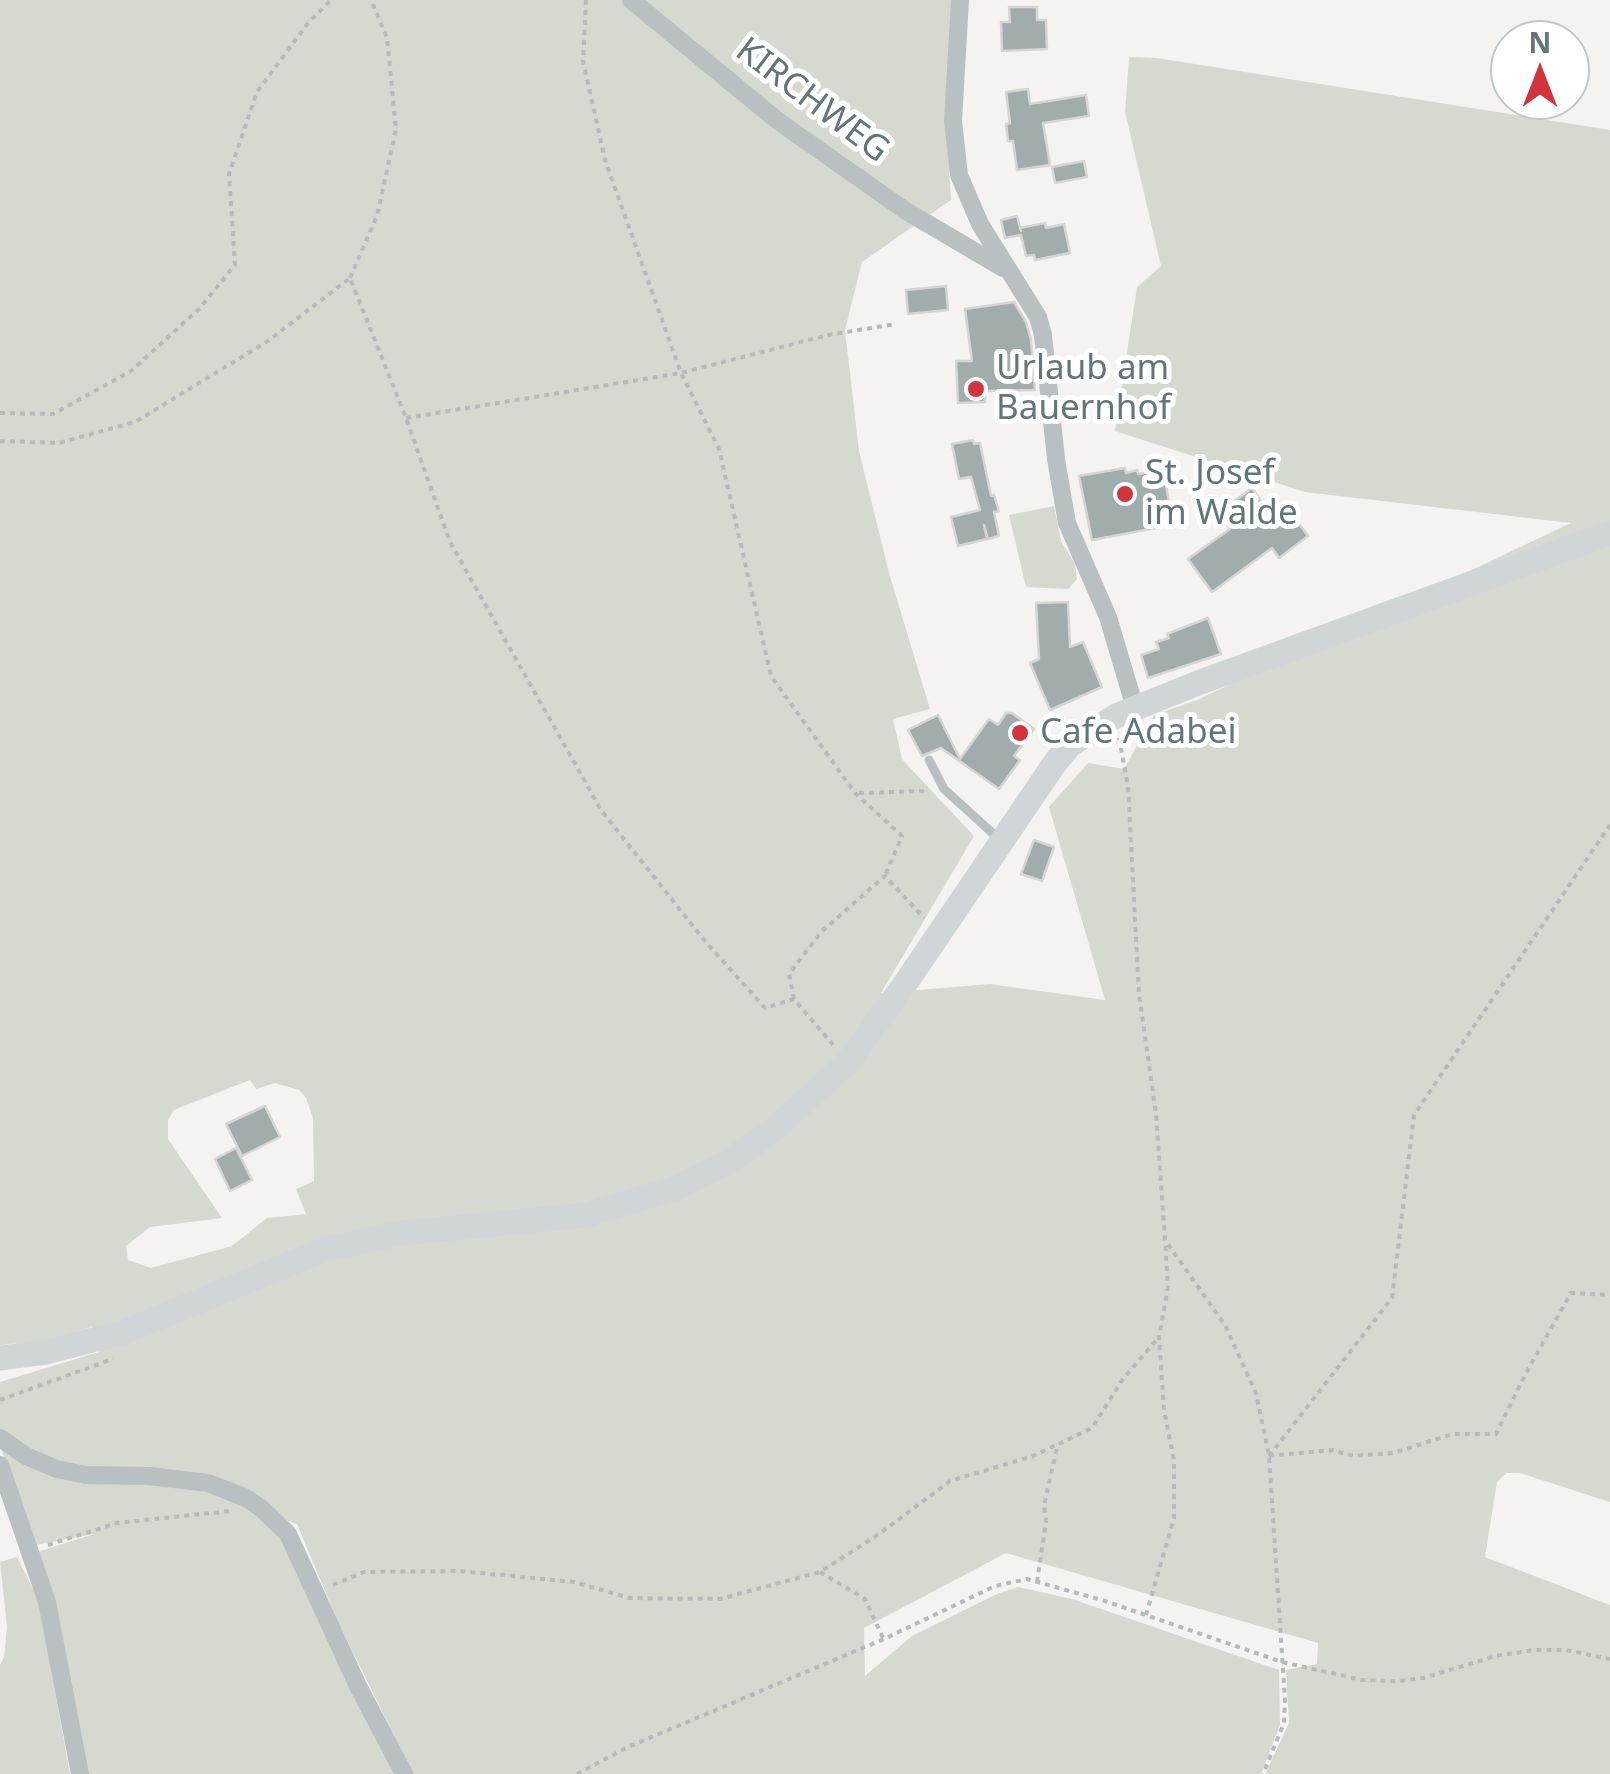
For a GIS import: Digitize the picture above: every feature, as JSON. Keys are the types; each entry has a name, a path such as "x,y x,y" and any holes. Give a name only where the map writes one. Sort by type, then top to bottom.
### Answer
{"main road":[{"path":"0,1358 46,1352 124,1332 326,1249 402,1233 586,1215 679,1187 724,1164 771,1132 848,1062 1070,745 1135,708 1610,534"}],"street":[{"name":"KIRCHWEG","path":"631,0 778,121 962,246 1006,270"},
{"path":"960,0 953,121 959,174 980,224 1038,317 1067,523 1108,617 1135,708"},
{"path":"962,246 980,224"},
{"path":"0,1438 26,1456 57,1469 86,1475 148,1476 208,1483 261,1508 288,1534 358,1686 404,1774"},
{"path":"0,1464 58,1651 80,1774"}],"lane":[{"path":"928,760 944,790 1001,842"}],"path":[{"path":"0,413 53,414 132,370 199,309 235,265 230,174 257,92 308,23 331,0"},
{"path":"0,440 59,443 135,422 268,341 350,278 378,216 396,129 387,38 371,0"},
{"path":"586,0 583,62 606,160 681,373 719,450 772,676 856,793 902,836 886,876 821,932 789,974 794,999 848,1062"},
{"path":"350,278 450,542 601,810 704,940 765,1008 794,999"},
{"path":"406,418 681,373 828,335 896,324"},
{"path":"1107,737 1118,730 1128,786 1139,994 1156,1114 1168,1287 1159,1337 1164,1410 1174,1461 1174,1518 1146,1614"},
{"path":"856,793 944,790"},
{"path":"1269,1456 1392,1298 1414,1115 1610,825"},
{"path":"886,876 939,934"},
{"path":"1165,1240 1225,1325 1256,1393 1269,1456 1284,1723 1263,1774"},
{"path":"1269,1456 1332,1450 1353,1456 1393,1453 1453,1434 1496,1434 1571,1294 1610,1295"},
{"path":"317,1594 364,1572 460,1571 574,1582 630,1598 720,1599 820,1572 950,1481 1033,1456 1092,1428 1122,1379 1159,1337"},
{"path":"0,1400 125,1355"},
{"path":"1037,1582 1046,1522 1044,1505 1058,1444"},
{"path":"30,1551 118,1522 261,1508"},
{"path":"820,1572 865,1599 884,1639"},
{"path":"577,1774 995,1586 1027,1579 1146,1614 1282,1662 1362,1680 1424,1678 1496,1656 1534,1650 1566,1650 1610,1659"}],"shaded area":[{"path":"0,0 953,0 946,121 951,200 862,262 845,330 859,451 889,573 930,709 893,719 902,759 974,836 881,993 990,984 1105,1000 1049,807 1088,763 1124,769 1154,715 1197,700 1571,523 1305,492 1115,431 1137,287 1161,266 1125,112 1129,57 1157,58 1490,111 1490,120 1547,120 1610,130 1610,1502 1520,1473 1506,1473 1497,1482 1485,1557 1610,1605 1610,1774 1265,1774 1289,1723 1286,1670 1317,1664 1318,1643 1006,1553 864,1628 865,1676 912,1636 997,1594 1018,1587 1072,1599 1279,1670 1280,1725 1261,1774 413,1774 338,1622 297,1524 267,1514 281,1533 398,1774 86,1774 37,1552 94,1534 35,1545 0,1445 0,1382 99,1352 92,1327 48,1340 0,1345","holes":["250,1080 256,1089 275,1083 299,1090 313,1118 314,1181 296,1189 306,1214 267,1218 232,1246 151,1268 128,1260 126,1246 150,1227 222,1218 168,1139 168,1120 174,1110"]},
{"path":"1054,506 1061,541 1075,564 1077,579 1068,589 1026,587 1009,515"},
{"path":"17,1557 38,1599 70,1774 0,1774 0,1665 7,1627 0,1562"}],"building":[{"path":"1009,7 1037,7 1037,20 1046,20 1047,49 1002,51 1001,22 1010,22"},
{"path":"1028,89 1030,104 1086,95 1089,116 1043,123 1050,165 1017,170 1013,141 1008,141 1006,92"},
{"path":"1084,161 1087,177 1055,183 1052,167"},
{"path":"1017,216 1020,228 1064,224 1070,253 1035,260 1034,255 1026,256 1021,235 1005,238 1001,220"},
{"path":"946,286 948,310 908,314 906,290"},
{"path":"1014,302 1031,340 1035,390 985,391 985,402 958,403 956,361 972,361 965,309"},
{"path":"973,440 974,444 980,443 991,496 994,495 999,511 994,512 999,536 988,539 984,525 987,539 958,546 951,517 980,510 971,477 959,479 952,444"},
{"name":"St. Josef im Walde","path":"1125,468 1126,473 1137,470 1138,474 1163,470 1171,512 1159,515 1161,527 1092,540 1079,476"},
{"path":"1252,488 1263,504 1269,500 1286,524 1295,518 1308,536 1279,558 1272,548 1212,592 1188,559 1230,529 1218,513"},
{"path":"1068,602 1070,647 1083,642 1102,687 1050,710 1030,663 1039,659 1036,603"},
{"path":"1208,618 1221,654 1148,678 1141,655 1159,649 1156,642 1169,638 1167,634"},
{"path":"1006,713 1034,729 1014,756 1020,760 999,789 941,748 922,756 908,730 938,715 960,759 989,719 998,725"},
{"path":"1034,840 1054,847 1042,881 1021,874"},
{"path":"265,1106 280,1137 242,1156 226,1124"},
{"path":"236,1148 252,1180 230,1191 215,1159"}],"place":[{"name":"Urlaub am Bauernhof","path":"976,389"},
{"name":"St. Josef im Walde","path":"1125,494"},
{"name":"Cafe Adabei","path":"1020,733"}]}
